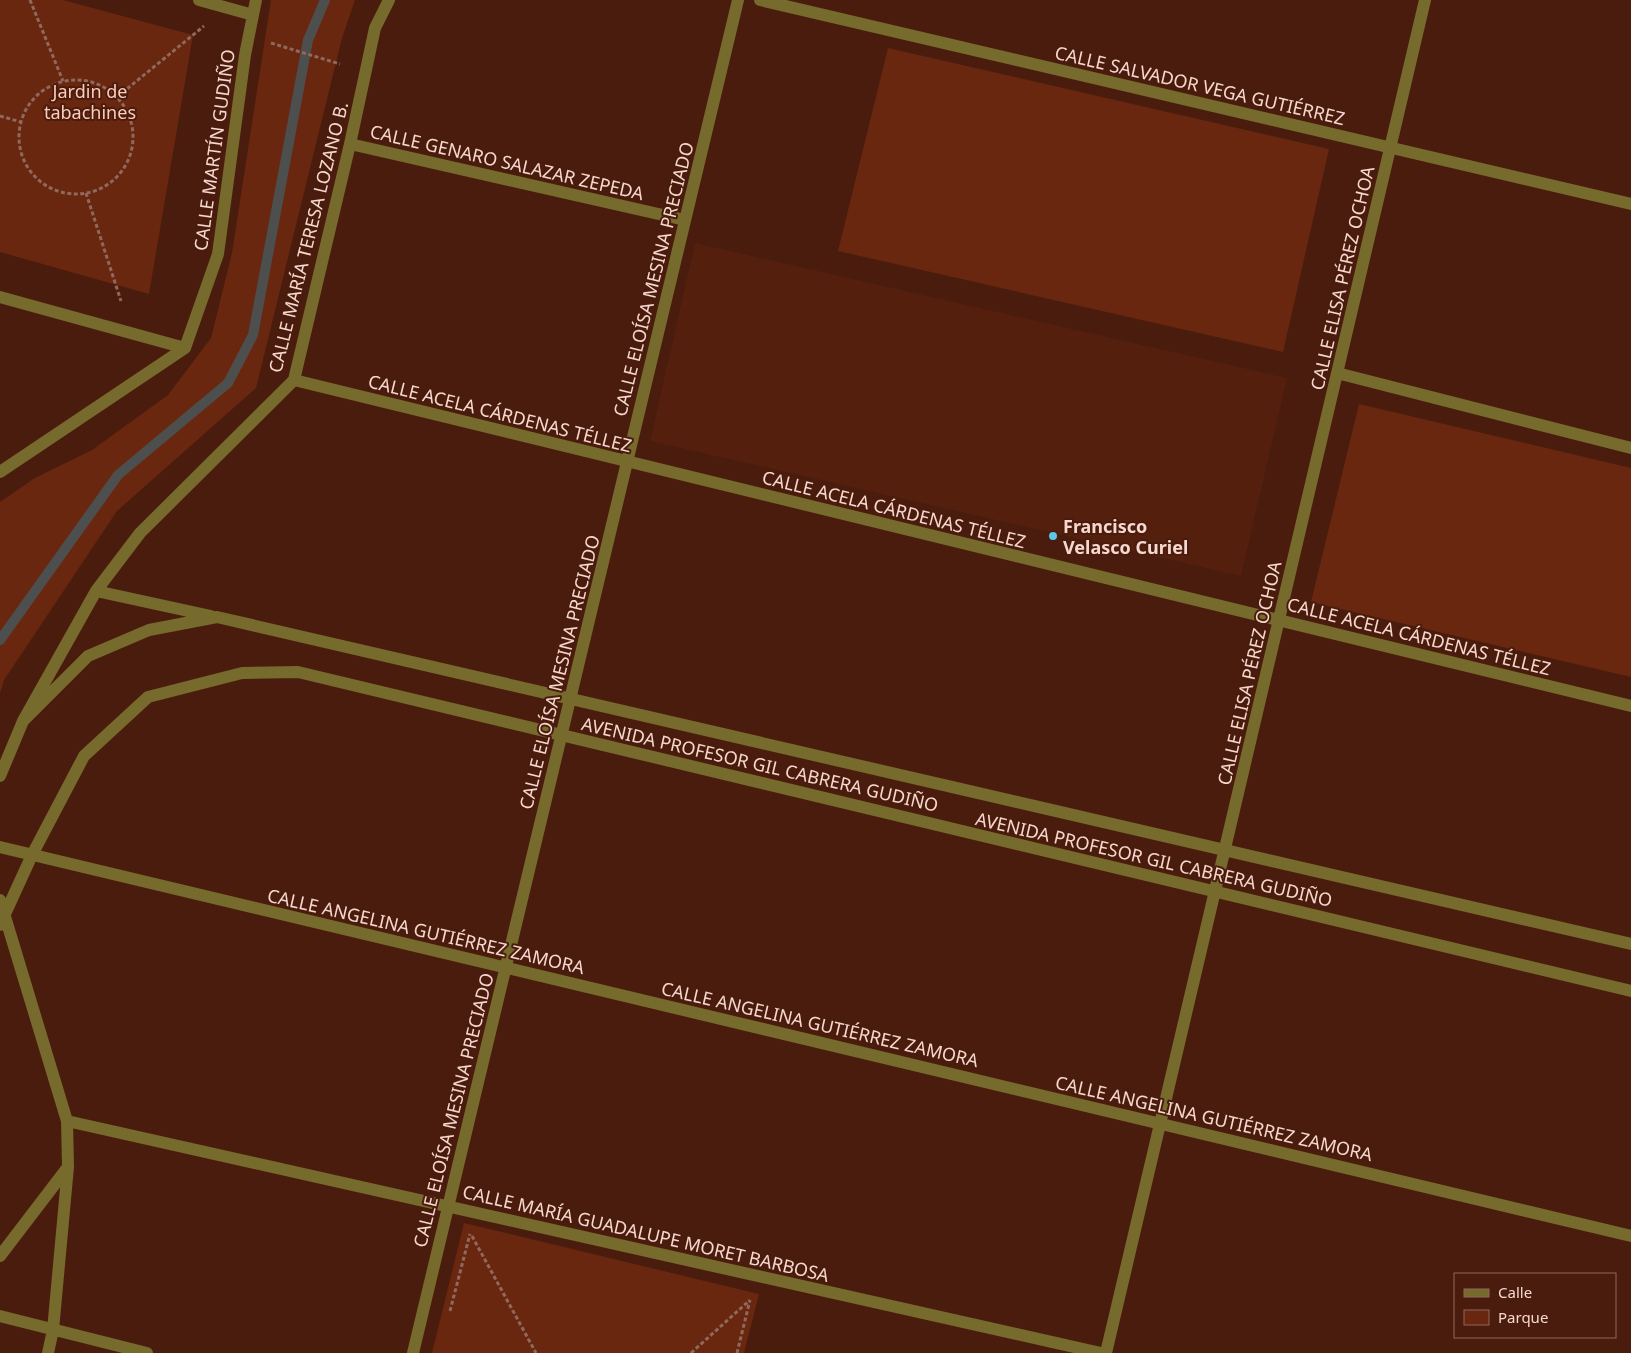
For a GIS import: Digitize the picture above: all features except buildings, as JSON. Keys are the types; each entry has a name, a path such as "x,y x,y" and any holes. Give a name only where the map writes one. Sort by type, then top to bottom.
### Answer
{"street":[{"path":"200,0 253,15"},
{"name":"CALLE MARTÍN GUDIÑO","path":"185,348 218,254 245,56 256,0"},
{"name":"CALLE MARÍA TERESA LOZANO B.","path":"96,591 140,533 294,380 350,144 374,28 389,0"},
{"name":"CALLE ELOÍSA MESINA PRECIADO","path":"413,1353 738,0"},
{"name":"CALLE SALVADOR VEGA GUTIÉRREZ","path":"760,0 1631,204"},
{"name":"CALLE ELISA PÉREZ OCHOA","path":"1106,1353 1425,0"},
{"name":"CALLE GENARO SALAZAR ZEPEDA","path":"350,144 685,220"},
{"path":"0,297 185,348"},
{"path":"0,472 185,348"},
{"path":"1337,373 1631,448"},
{"name":"CALLE ACELA CÁRDENAS TÉLLEZ","path":"294,380 1631,706"},
{"name":"AVENIDA PROFESOR GIL CABRERA GUDIÑO","path":"0,776 23,721 96,591 570,698 1631,944"},
{"name":"AVENIDA PROFESOR GIL CABRERA GUDIÑO","path":"23,721 88,656 149,630 217,617"},
{"name":"AVENIDA PROFESOR GIL CABRERA GUDIÑO","path":"3,920 32,855 84,756 148,697 242,673 298,672 1631,991"},
{"name":"CALLE ANGELINA GUTIÉRREZ ZAMORA","path":"0,847 1631,1236"},
{"path":"0,900 3,920 67,1121 68,1167 53,1330 48,1353"},
{"name":"CALLE MARÍA GUADALUPE MORET BARBOSA","path":"67,1121 1101,1353"},
{"path":"0,1256 68,1167"},
{"path":"0,1316 147,1353"}],"path":[{"path":"30,0 63,81"},
{"path":"117,97 207,23"},
{"path":"282,47 340,64"},
{"path":"82,80 101,85 117,97 127,111 133,128 132,145 127,162 117,176 103,187 86,193 67,192 49,187 34,175 23,159 19,141 21,122 27,108 36,96 49,86 63,81 82,80"},
{"path":"0,116 21,122"},
{"path":"86,193 122,301"},
{"path":"470,1234 480,1236"},
{"path":"449,1316 470,1234"},
{"path":"470,1234 536,1353"},
{"path":"741,1297 750,1300"},
{"path":"691,1353 750,1300"},
{"path":"737,1353 750,1300"}],"shaded area":[{"path":"695,243 1287,378 1241,576 650,441"}],"green space":[{"name":"Jardin de tabachines","path":"0,0 63,0 193,35 149,294 0,252"},
{"path":"271,0 355,0 342,38 256,388 117,511 4,680 0,693 0,502 35,478 92,450 168,395 211,338 232,253"},
{"path":"888,48 1329,149 1283,352 838,251"},
{"path":"1359,404 1631,468 1631,677 1311,602"},
{"path":"464,1223 759,1294 744,1353 432,1353"}],"waterway":[{"path":"0,640 118,475 228,383 253,335 308,40 325,0"}],"place":[{"name":"Francisco Velasco Curiel","path":"1053,536"}]}
